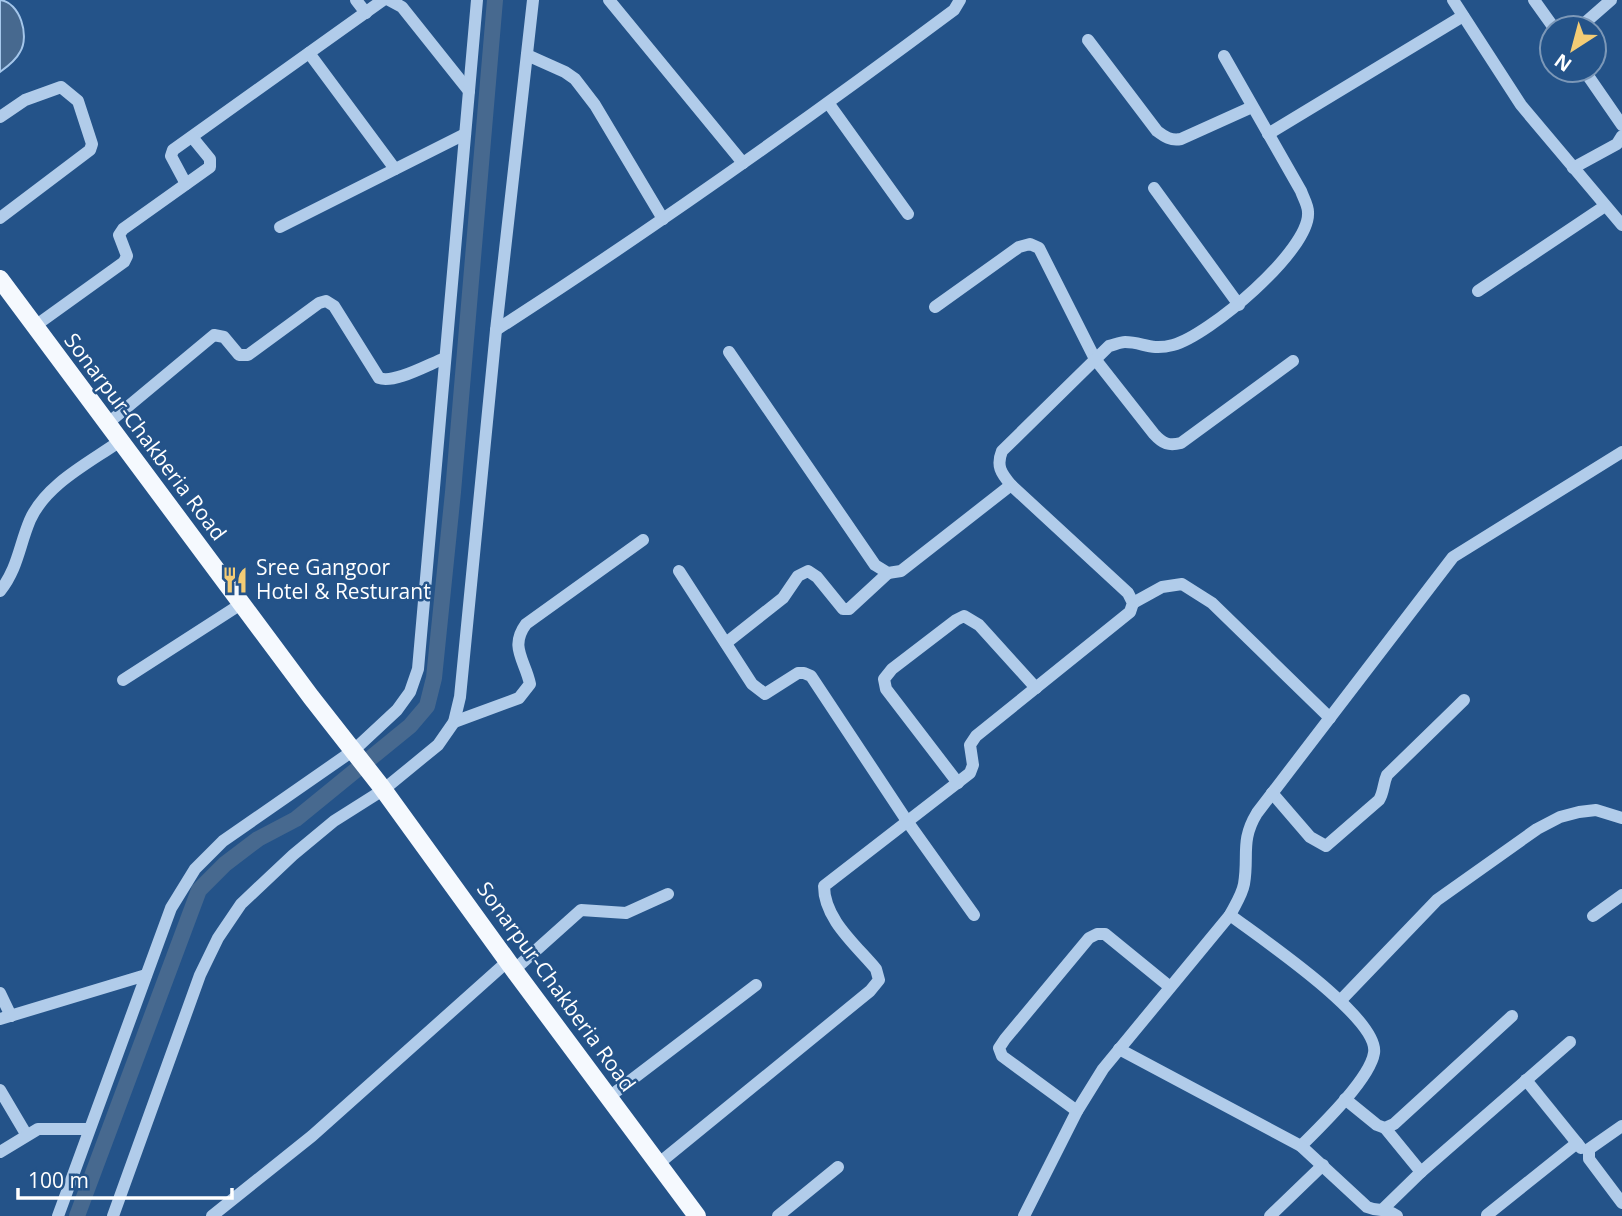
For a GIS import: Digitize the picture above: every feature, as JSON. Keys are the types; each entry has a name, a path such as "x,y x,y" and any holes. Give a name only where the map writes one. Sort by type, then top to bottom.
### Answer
{"main road":[{"name":"Sonarpur-Chakberia Road","path":"1,282 355,752 697,1216"}],"street":[{"path":"356,0 366,13"},
{"path":"186,184 171,156 173,150 383,0"},
{"path":"389,0 402,7 469,91"},
{"path":"58,1216 171,908 195,869 223,841 355,752 397,710 410,692 418,668 477,0"},
{"path":"113,1216 201,975 218,938 241,904 334,821 438,745 454,722 460,697 496,330 533,0"},
{"path":"609,0 743,163"},
{"path":"496,330 829,104 954,10 960,0"},
{"path":"1453,0 1521,105 1622,225"},
{"path":"1595,14 1611,0"},
{"path":"1268,134 1464,16"},
{"path":"1088,40 1157,131 1166,138 1181,139 1252,107"},
{"path":"309,53 395,169"},
{"path":"527,55 565,72 580,85 663,219"},
{"path":"1133,603 1128,593 1011,485 1001,472 998,462 1002,451 1109,346 1126,342 1152,348 1174,345 1196,335 1239,305 1269,275 1304,229 1308,212 1301,191 1224,56"},
{"path":"1594,84 1622,125"},
{"path":"0,117 25,100 61,88 78,101 92,144 90,150 0,218"},
{"path":"829,104 908,214"},
{"path":"280,227 465,134"},
{"path":"1573,168 1617,144 1622,136"},
{"path":"34,326 124,262 127,256 119,235 122,229 210,167 210,159 192,137"},
{"path":"1154,188 1239,305"},
{"path":"1478,291 1605,206"},
{"path":"935,307 1019,247 1030,244 1039,247 1095,359 1154,434 1162,443 1171,445 1181,443 1293,361"},
{"path":"107,424 214,335 224,337 239,355 248,355 319,303 326,301 334,306 379,378 394,379 445,358"},
{"path":"729,352 875,565 888,573"},
{"path":"0,591 10,578 30,520 41,501 120,441"},
{"path":"1024,1216 1090,1089 1119,1049 1230,915 1244,885 1248,827 1453,557 1622,452"},
{"path":"726,643 783,598 798,576 808,572 817,577 843,609 849,609 888,573 901,570 1011,485"},
{"path":"454,722 519,698 530,684 517,647 520,631 643,540"},
{"path":"679,571 752,684 760,692 765,694 798,673 811,676 907,821 974,915"},
{"path":"658,1164 879,980 876,969 830,913 824,901 824,886 970,773 973,765 970,745 976,736 1130,612 1133,603 1162,587 1182,584 1212,603 1330,718"},
{"path":"123,680 242,604"},
{"path":"958,783 886,689 884,679 892,669 964,616 979,625 1036,688"},
{"path":"1272,793 1310,837 1326,846 1379,800 1387,775 1464,700"},
{"path":"1341,1000 1437,900 1537,829 1560,817 1579,812 1596,810 1622,818"},
{"path":"212,1216 312,1136 511,966 581,910 626,913 668,894"},
{"path":"1593,916 1622,895"},
{"path":"1230,915 1341,1000 1362,1022 1374,1040 1374,1054 1368,1070 1301,1146"},
{"path":"1077,1111 1002,1056 999,1048 1005,1039 1089,938 1097,934 1105,934 1116,941 1170,987"},
{"path":"0,993 6,1017 146,975"},
{"path":"609,1097 756,985"},
{"path":"1385,1128 1394,1124 1512,1016"},
{"path":"1119,1049 1301,1146 1372,1210 1384,1208 1421,1172 1570,1042"},
{"path":"1527,1080 1622,1203"},
{"path":"0,1090 26,1134"},
{"path":"1345,1099 1377,1125 1385,1128 1421,1172"},
{"path":"1589,1159 1589,1149 1622,1126"},
{"path":"0,1152 38,1129 89,1129"},
{"path":"1487,1215 1577,1143"},
{"path":"1270,1216 1323,1165"},
{"path":"778,1216 838,1167"},
{"path":"1384,1208 1398,1216"}],"water":[{"path":"0,0 7,2 18,13 24,37 18,55 0,72"}],"waterway":[{"path":"77,1216 199,890 225,864 258,839 296,819 410,726 427,706 434,678 453,492 495,0"}],"place":[{"name":"Sree Gangoor Hotel & Resturant","path":"235,580"}]}
